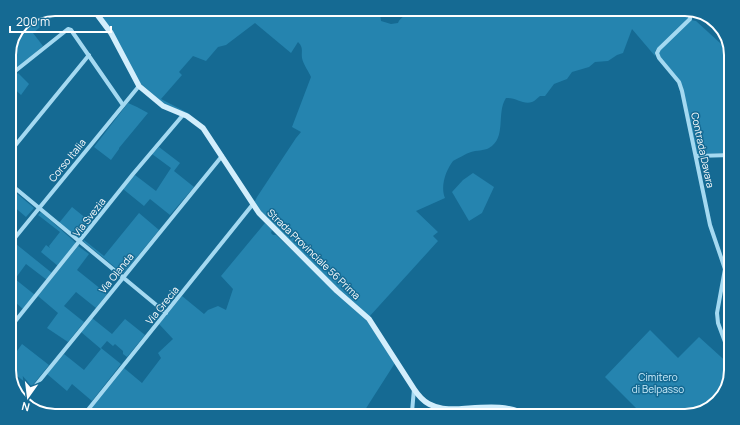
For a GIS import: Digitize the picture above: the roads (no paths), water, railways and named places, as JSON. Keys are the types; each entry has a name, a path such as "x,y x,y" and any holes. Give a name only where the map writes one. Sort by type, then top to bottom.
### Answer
{"street":[{"name":"Strada Provinciale 56 Prima","path":"98,16 111,33 139,86 163,106 183,114 204,128 259,213 282,238 337,291 369,319 422,400 438,408 510,409"},
{"name":"Contrada Davara","path":"691,16 688,21 659,49 657,53 659,58 681,86 710,225 724,266"},
{"path":"16,70 69,29 72,30 123,105"},
{"path":"16,144 89,55"},
{"name":"Corso Italia","path":"16,236 139,86"},
{"name":"Via Svezia","path":"16,320 183,114"},
{"path":"696,156 724,154"},
{"name":"Via Olanda","path":"27,396 222,156"},
{"path":"16,189 166,313"},
{"name":"Via Grecia","path":"89,409 253,204"},
{"name":"Contrada Davara","path":"724,274 717,313 718,323 724,339"},
{"path":"412,409 414,389"}],"park label":[{"name":"Cimitero di Belpasso","path":"658,382"}]}
